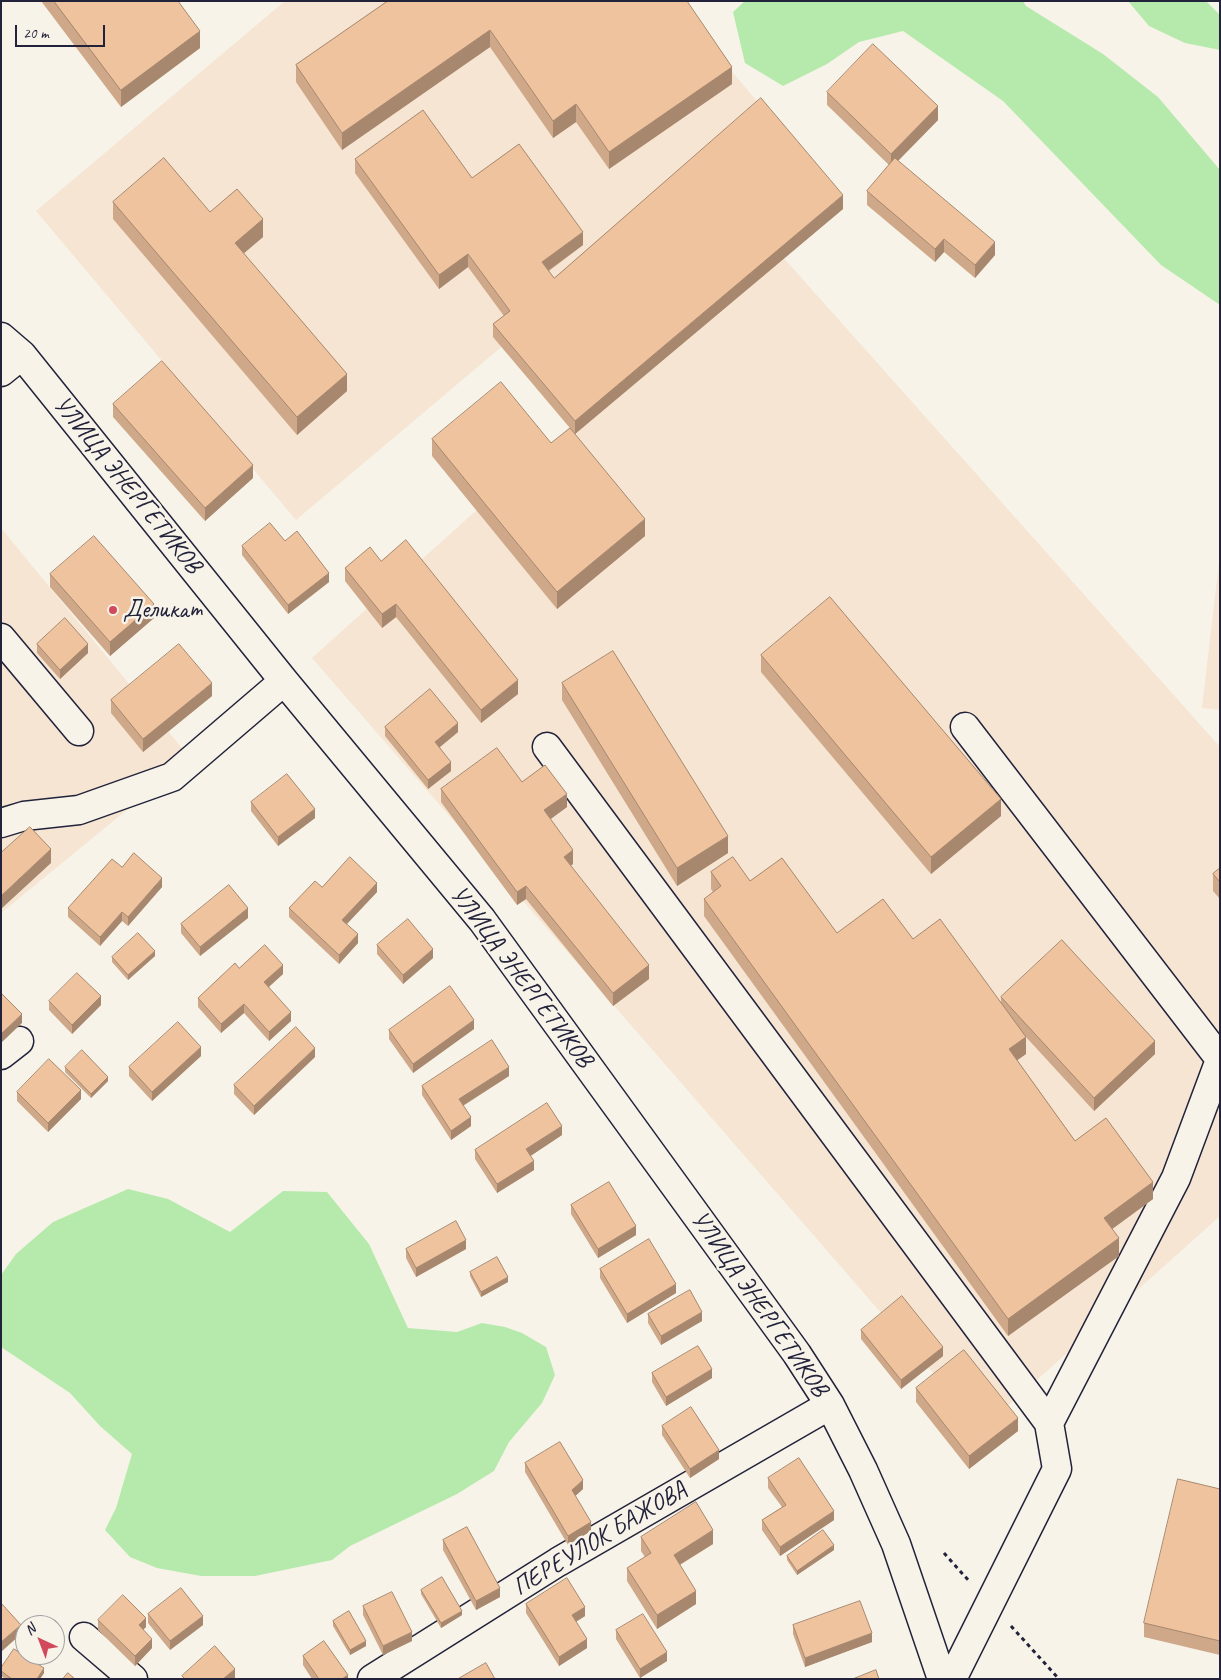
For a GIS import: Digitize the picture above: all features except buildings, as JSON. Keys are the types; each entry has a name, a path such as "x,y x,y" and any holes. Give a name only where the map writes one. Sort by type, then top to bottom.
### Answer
{"street":[{"name":"УЛИЦА ЭНЕРГЕТИКОВ","path":"1,336 22,355 284,681 482,920 791,1346 830,1405 863,1470 896,1544 942,1679"},
{"path":"1,372 22,355"},
{"path":"1,638 79,732"},
{"path":"1,823 24,816 79,810 172,777 284,681"},
{"path":"965,727 1220,1060 1176,1178 1049,1423"},
{"path":"547,747 1049,1423 1057,1469 952,1679"},
{"name":"ПЕРЕУЛОК БАЖОВА","path":"372,1679 558,1562 830,1405"},
{"path":"84,1637 132,1679"}],"shaded area":[{"path":"285,1 672,1 772,119 296,520 36,211"},
{"path":"772,245 1220,747 1220,1216 982,1429 312,658"},
{"path":"1,528 190,758 1,913"},
{"path":"1220,554 1220,710 1202,708"}],"green space":[{"path":"745,1 1023,1 1026,6 1103,54 1158,97 1220,170 1220,305 1161,265 1003,101 903,31 859,42 827,64 783,86 745,63 733,12"},
{"path":"1128,1 1206,1 1220,15 1220,50 1185,43 1149,26"},
{"path":"128,1189 168,1199 230,1232 283,1191 327,1192 369,1244 408,1328 457,1332 482,1323 505,1327 522,1333 546,1347 555,1375 542,1403 509,1442 494,1471 457,1494 350,1546 332,1560 255,1576 201,1576 157,1568 130,1557 105,1530 116,1508 132,1454 100,1426 70,1393 1,1347 1,1275 16,1254 53,1222"}],"place":[{"name":"Деликат","path":"113,610"}]}
